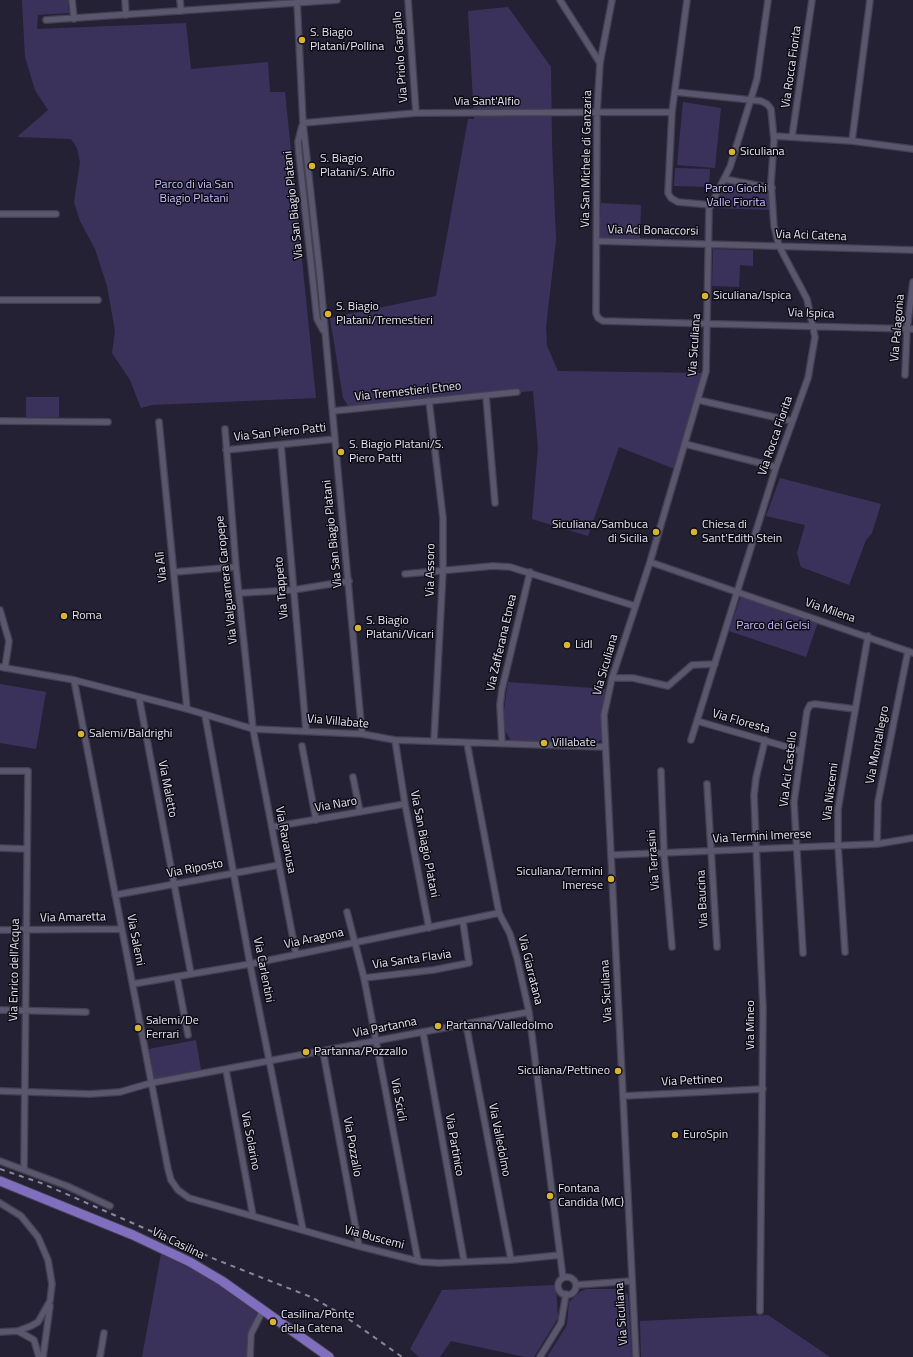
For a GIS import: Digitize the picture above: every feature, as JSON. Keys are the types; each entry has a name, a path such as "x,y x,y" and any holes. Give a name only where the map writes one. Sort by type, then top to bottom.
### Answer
{"main road":[{"name":"Via Casilina","path":"0,1181 64,1206 177,1256 213,1275 329,1357"}],"street":[{"path":"72,0 74,19"},
{"path":"125,0 126,16"},
{"path":"180,0 181,11"},
{"path":"46,20 126,16 297,1 337,0"},
{"name":"Via Priolo Gargallo","path":"408,0 416,113"},
{"path":"560,0 600,63"},
{"name":"Via San Michele di Ganzaria","path":"598,318 596,313 597,112 600,63 612,0"},
{"path":"687,0 672,112 669,195 678,202 711,205"},
{"name":"Via Siculiana","path":"636,1357 631,1281 612,855 604,715 612,678 650,562 706,371 709,212 730,167 757,79 768,0"},
{"name":"Via Rocca Fiorita","path":"792,138 812,0"},
{"path":"852,141 870,0"},
{"name":"Via San Biagio Platani","path":"297,1 303,123 307,146 324,332 333,411 362,734"},
{"path":"675,92 763,102 770,107 772,113 774,136 852,141 913,149"},
{"name":"Via Sant'Alfio","path":"303,123 416,113 672,112"},
{"name":"Via San Biagio Platani","path":"303,123 298,148 317,318 324,332"},
{"name":"Via Rocca Fiorita","path":"691,740 776,467 810,369 815,345 814,325 806,296 779,246 773,221 772,188 774,136"},
{"path":"298,148 307,146"},
{"path":"724,179 772,188"},
{"path":"0,214 56,214"},
{"name":"Via Aci Bonaccorsi","path":"597,241 709,244"},
{"name":"Via Aci Catena","path":"709,244 913,250"},
{"name":"Via Palagonia","path":"905,375 913,282"},
{"path":"0,300 98,300"},
{"name":"Via Ispica","path":"598,318 603,321 814,325 910,329"},
{"name":"Via Tremestieri Etneo","path":"333,411 517,392"},
{"path":"486,396 496,503"},
{"path":"698,400 792,421"},
{"name":"Via Assoro","path":"429,401 443,518 443,570 434,741"},
{"path":"0,421 108,422"},
{"name":"Via Alì","path":"159,422 187,709"},
{"name":"Via Valguarnera Caropepe","path":"225,429 236,567 240,593 253,729"},
{"name":"Via San Piero Patti","path":"226,450 335,439"},
{"name":"Via Trappeto","path":"281,444 306,730"},
{"path":"685,444 776,467"},
{"name":"Via Milena","path":"650,562 738,591 910,652"},
{"path":"405,574 493,566 510,567 635,606"},
{"path":"174,572 236,567"},
{"name":"Via Zafferana Etnea","path":"502,743 500,705 502,689 530,572"},
{"path":"240,593 293,590 349,581"},
{"path":"0,610 9,641 2,667"},
{"name":"Via Niscemi","path":"845,952 838,845 838,806 868,636"},
{"name":"Via Montallegro","path":"876,844 878,802 910,652"},
{"path":"612,678 633,678 668,686 692,665 715,664"},
{"name":"Via Villabate","path":"2,667 74,680 187,709 253,729 306,730 362,734 395,740 605,747"},
{"name":"Via Salemi","path":"74,680 170,1178 178,1190 187,1197"},
{"name":"Via Maletto","path":"139,697 191,974"},
{"name":"Via Aci Castello","path":"803,953 794,802 807,711 810,706 816,704 855,709"},
{"name":"Via Carlentini","path":"205,715 250,964 303,1230"},
{"name":"Via Floresta","path":"697,721 801,751"},
{"name":"Via Ravanusa","path":"253,729 296,954"},
{"name":"Via San Biagio Platani","path":"395,740 405,804 429,928"},
{"name":"Via Mineo","path":"760,1311 763,1009 755,848 754,786 765,740"},
{"name":"Via Giarratana","path":"467,743 499,914 510,934 529,1012 563,1278"},
{"path":"302,746 316,820"},
{"name":"Via Enrico dell'Acqua","path":"0,771 28,771 24,1169"},
{"name":"Via Terrasini","path":"661,772 664,853 672,947"},
{"path":"353,777 360,812"},
{"name":"Via Baucina","path":"707,784 717,947"},
{"name":"Via Naro","path":"272,827 405,804"},
{"name":"Via Termini Imerese","path":"612,855 796,846 876,844 913,838"},
{"path":"0,848 27,849"},
{"name":"Via Riposto","path":"115,895 279,865"},
{"name":"Via Scicli","path":"347,912 356,942 364,978 418,1261"},
{"name":"Via Aragona","path":"133,984 250,964 499,914"},
{"name":"Via Santa Flavia","path":"364,978 433,970 469,963 463,922"},
{"name":"Via Amaretta","path":"0,930 122,929"},
{"path":"177,977 188,1035"},
{"path":"0,1010 86,1012"},
{"name":"Via Partanna","path":"0,1091 108,1093 127,1091 151,1084 529,1012"},
{"name":"Via Valledolmo","path":"466,1024 511,1260"},
{"name":"Via Partinico","path":"423,1032 464,1261"},
{"name":"Via Pozzallo","path":"323,1051 359,1246"},
{"name":"Via Solarino","path":"226,1070 253,1216"},
{"name":"Via Pettineo","path":"623,1096 763,1089"},
{"path":"0,1161 82,1192 110,1206"},
{"name":"Via Buscemi","path":"187,1197 359,1246 418,1261 435,1263 511,1260 560,1254"},
{"path":"0,1203 23,1219 42,1244 51,1272 50,1301 43,1357"},
{"path":"563,1278 572,1278 576,1285 574,1292 566,1294 560,1291 558,1286 563,1278"},
{"path":"576,1285 631,1281"},
{"path":"540,1357 561,1323 566,1294"},
{"path":"0,1332 18,1331 38,1322 50,1301"},
{"path":"250,1357 251,1334 263,1310"},
{"path":"18,1331 34,1340 39,1357"},
{"path":"100,1357 104,1333"}],"green space":[{"name":"Parco di via San Biagio Platani","path":"22,0 68,0 69,13 38,15 37,29 186,23 191,69 268,62 270,92 285,92 316,398 152,405 141,408 130,380 112,353 115,331 107,286 95,249 80,221 74,202 80,162 77,148 71,139 17,137 48,110 35,90 25,57"},
{"path":"508,7 551,67 552,144 556,240 546,327 547,346 558,371 703,373 677,470 619,447 588,536 532,519 538,448 533,391 350,409 343,398 330,318 436,296 468,119 474,119 468,11"},
{"path":"683,102 721,108 715,168 677,165"},
{"path":"675,168 710,169 709,187 674,186"},
{"name":"Parco Giochi Valle Fiorita","path":"727,181 771,189 771,210 714,208"},
{"path":"601,203 641,205 640,240 599,240"},
{"path":"713,249 753,250 753,266 740,265 739,287 712,286"},
{"path":"26,397 59,397 59,417 26,417"},
{"path":"780,478 881,504 872,533 866,540 849,585 801,567 797,553 805,525 766,516"},
{"name":"Parco dei Gelsi","path":"741,596 818,622 806,657 729,631"},
{"path":"508,682 606,689 601,740 593,745 511,741 505,730 504,710"},
{"path":"0,684 46,692 36,749 0,743"},
{"path":"196,1040 201,1070 154,1079 149,1049"},
{"path":"161,1254 205,1275 257,1312 249,1335 248,1357 142,1357"},
{"path":"556,1285 558,1318 534,1357 525,1357 451,1341 440,1357 419,1357 410,1349 442,1290"},
{"path":"587,1289 620,1289 628,1295 632,1357 547,1357 567,1325 569,1302 581,1291"},
{"path":"768,1315 830,1357 641,1357 640,1321"}],"railway":[{"path":"0,1169 41,1183 217,1260 311,1297 343,1315 402,1357"}],"place":[{"name":"S. Biagio Platani/Pollina","path":"302,40"},
{"name":"Siculiana","path":"732,152"},
{"name":"S. Biagio Platani/S. Alfio","path":"312,166"},
{"name":"Siculiana/Ispica","path":"705,296"},
{"name":"S. Biagio Platani/Tremestieri","path":"328,314"},
{"name":"S. Biagio Platani/S. Piero Patti","path":"341,452"},
{"name":"Siculiana/Sambuca di Sicilia","path":"656,532"},
{"name":"Chiesa di Sant'Edith Stein","path":"694,532"},
{"name":"Roma","path":"64,616"},
{"name":"S. Biagio Platani/Vicari","path":"358,628"},
{"name":"Lidl","path":"567,645"},
{"name":"Salemi/Baldrighi","path":"81,734"},
{"name":"Villabate","path":"544,743"},
{"name":"Siculiana/Termini Imerese","path":"611,879"},
{"name":"Partanna/Valledolmo","path":"438,1026"},
{"name":"Salemi/De Ferrari","path":"138,1028"},
{"name":"Partanna/Pozzallo","path":"306,1052"},
{"name":"Siculiana/Pettineo","path":"618,1071"},
{"name":"EuroSpin","path":"675,1135"},
{"name":"Fontana Candida (MC)","path":"550,1196"},
{"name":"Casilina/Ponte della Catena","path":"273,1322"}]}
